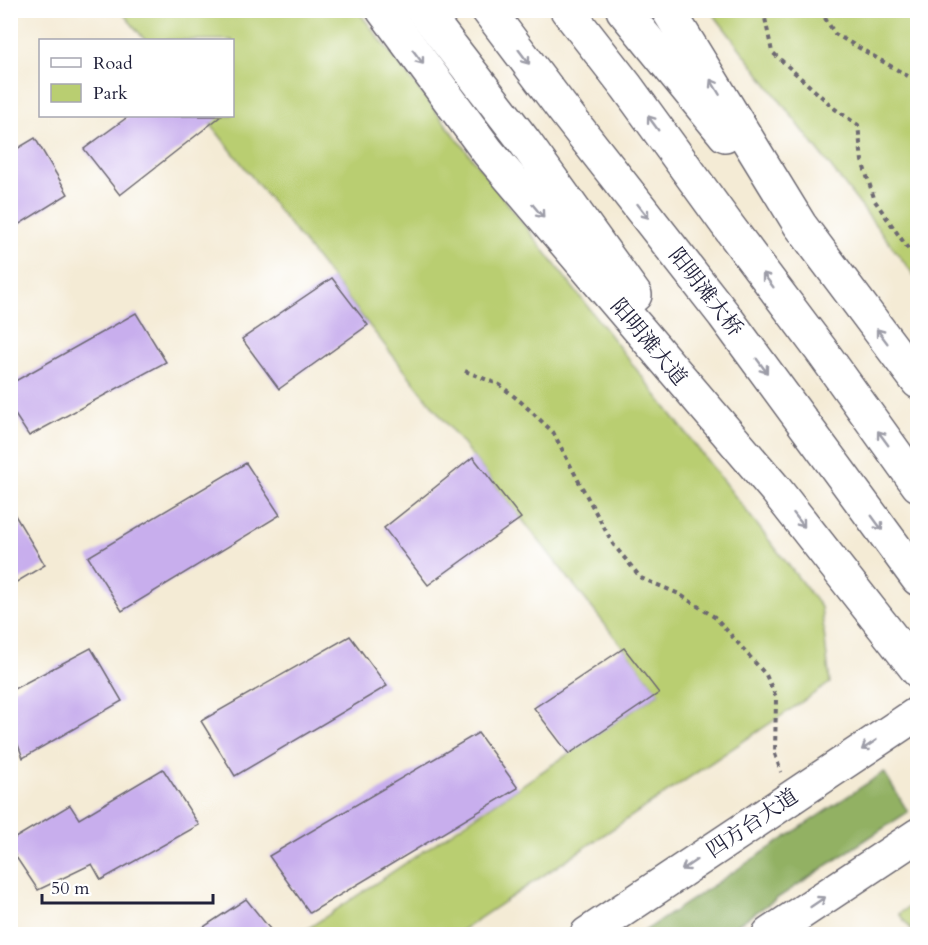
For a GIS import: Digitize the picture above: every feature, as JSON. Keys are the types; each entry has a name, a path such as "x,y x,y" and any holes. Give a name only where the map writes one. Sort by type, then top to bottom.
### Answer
{"main road":[{"name":"阳明滩大道","path":"383,10 488,152 776,490 918,671"},
{"path":"423,10 524,141 776,490"},
{"name":"阳明滩大桥","path":"488,10 724,315 918,579"},
{"path":"567,10 627,87 918,485"},
{"path":"668,10 800,225"},
{"path":"633,23 800,225 918,382"},
{"name":"四方台大道","path":"587,934 918,713"},
{"path":"769,934 918,836"}],"path":[{"path":"765,10 772,52 835,109 858,125 862,161 875,201 909,250 918,256"},
{"path":"820,10 835,34 918,84"},
{"path":"465,371 500,385 553,432 613,544 641,578 678,594 716,618 766,675 776,698 775,754 788,799"}],"green space":[{"path":"121,11 358,11 821,607 830,683 456,934 300,934 659,693 205,117 234,117 234,39 144,39"},
{"path":"711,11 913,11 918,16 917,279"},
{"path":"884,772 908,812 723,934 640,934"},
{"path":"917,901 917,934 915,934 899,914"}],"building":[{"path":"128,117 220,117 120,195 84,149"},
{"path":"35,138 68,194 10,230 10,153"},
{"path":"332,278 368,325 279,389 242,339"},
{"path":"136,313 166,362 29,436 10,407 10,384"},
{"path":"473,457 521,518 428,585 384,528"},
{"path":"246,463 280,515 122,611 88,557"},
{"path":"10,507 45,565 10,586"},
{"path":"350,636 387,686 235,776 201,721"},
{"path":"91,648 122,701 23,758 17,742 10,745 10,691"},
{"path":"624,648 659,693 569,754 534,708"},
{"path":"478,733 518,788 310,913 269,856"},
{"path":"163,769 199,825 101,880 92,864 38,890 10,848 10,841 70,805 79,819"},
{"path":"246,899 274,934 193,934"}]}
